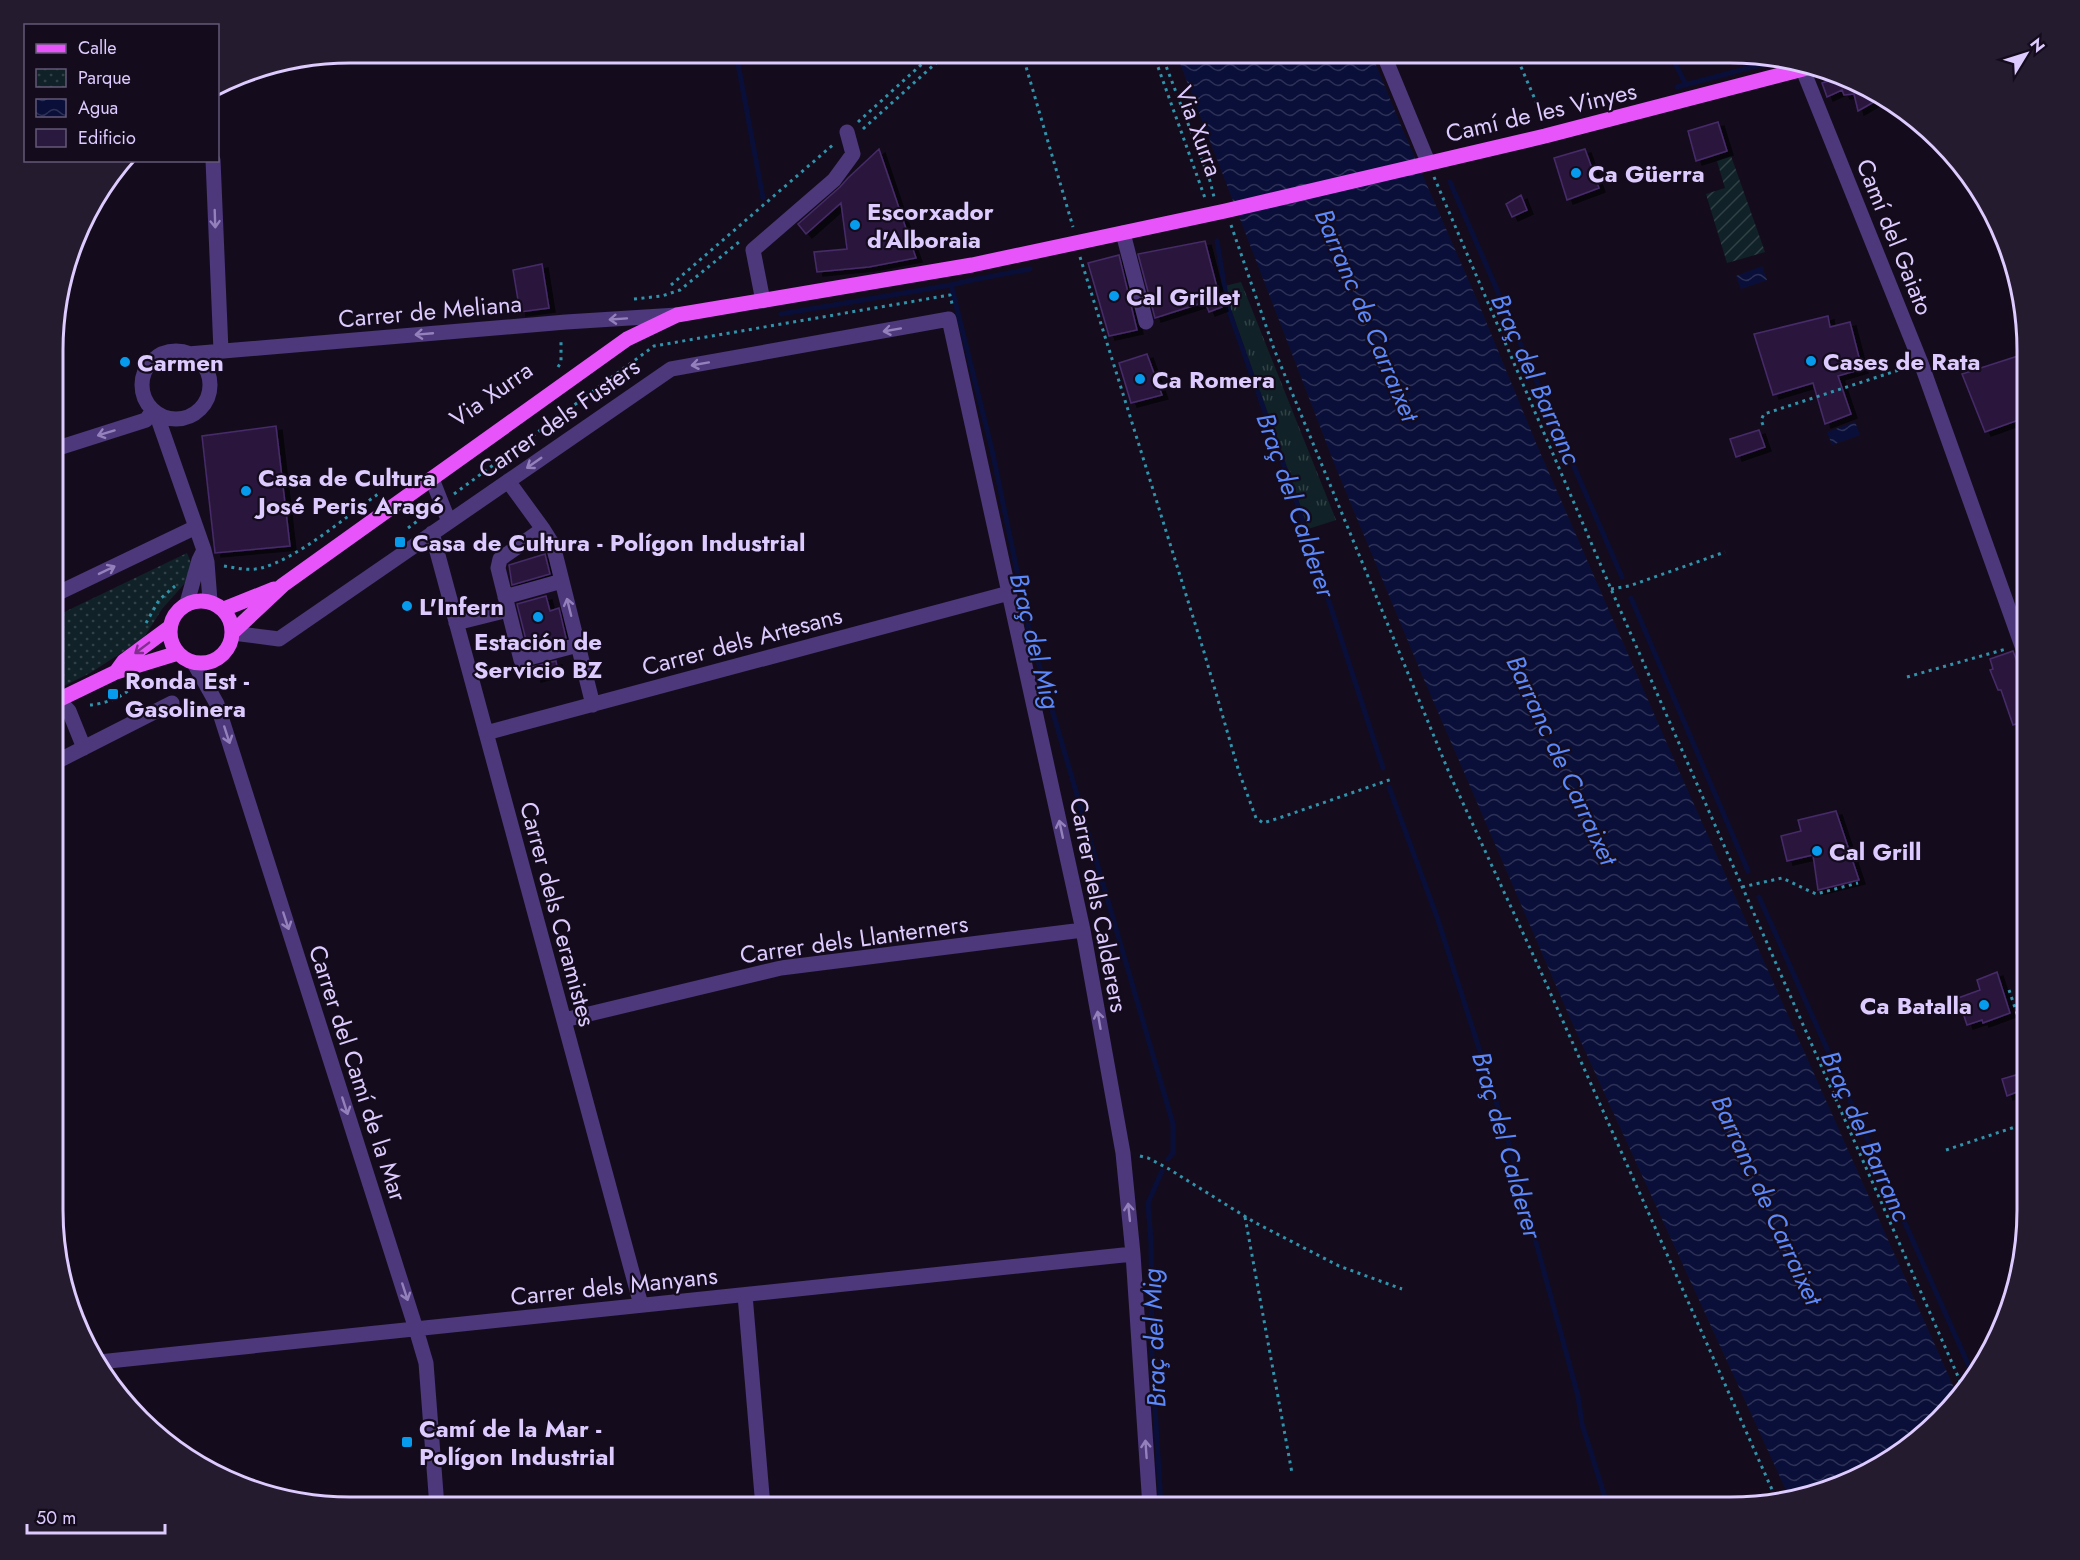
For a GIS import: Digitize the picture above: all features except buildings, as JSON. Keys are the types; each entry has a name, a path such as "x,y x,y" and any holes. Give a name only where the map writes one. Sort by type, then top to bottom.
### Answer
{"main road":[{"name":"Camí de les Vinyes","path":"283,585 627,339 677,315 972,266 1123,233 1226,205 1424,159 1545,136 1797,71"},
{"path":"233,632 283,585"},
{"path":"224,609 283,585"},
{"path":"198,600 210,601 224,609 231,619 233,632 228,650 212,662 194,663 178,653 171,641 170,627 176,613 187,603 198,600"},
{"path":"122,671 124,661 170,627"},
{"path":"63,703 122,671 178,653"}],"street":[{"path":"1387,63 1424,159"},
{"name":"Camí del Gaiato","path":"1809,74 1921,363 2017,630"},
{"path":"764,301 753,250 834,180 854,154 849,136"},
{"path":"213,162 221,351"},
{"path":"1123,233 1146,322"},
{"name":"Carrer dels Fusters","path":"233,632 279,639 671,369 951,313"},
{"name":"Carrer dels Calderers","path":"951,313 1083,930 1123,1154 1133,1254 1149,1497"},
{"name":"Carrer de Meliana","path":"188,354 566,322 677,315"},
{"path":"154,411 163,417 180,418 196,413 204,405 208,394 208,374 196,358 188,354 169,352 152,360 142,381 142,392 154,411 167,444 206,556 210,601"},
{"path":"63,446 146,420 154,411"},
{"path":"167,444 180,418"},
{"path":"432,479 448,522"},
{"path":"508,481 553,545 594,705"},
{"path":"63,591 196,527"},
{"path":"543,529 500,559 498,568 521,660 578,645"},
{"name":"Carrer dels Ceramistes","path":"432,533 641,1305"},
{"path":"187,603 199,560 206,556"},
{"path":"456,623 562,581"},
{"name":"Carrer dels Artesans","path":"486,733 1010,593"},
{"name":"Carrer del Camí de la Mar","path":"194,663 217,704 426,1363 436,1497"},
{"path":"63,758 172,703"},
{"path":"63,708 84,748"},
{"name":"Carrer dels Llanterners","path":"564,1020 782,968 1083,930"},
{"name":"Carrer dels Manyans","path":"106,1361 1133,1254"},
{"path":"745,1294 762,1497"}],"path":[{"path":"849,136 924,63"},
{"path":"670,285 935,63"},
{"path":"1026,63 1076,243 1204,652 1239,772 1256,818 1263,823 1392,779"},
{"name":"Via Xurra","path":"1157,63 1206,200 1214,198 1226,205"},
{"path":"1165,63 1210,181 1214,198 1226,205 1274,349 1450,775 1541,972 1774,1494"},
{"path":"1519,63 1540,111 1545,136"},
{"path":"1424,159 1960,1382"},
{"path":"630,300 662,297 680,290 746,236"},
{"path":"406,529 654,346 950,296 951,313"},
{"name":"Via Xurra","path":"555,369 561,362 561,339 566,322"},
{"path":"1762,425 1761,420 1764,414 1921,363"},
{"path":"206,556 245,569 261,568 300,549 381,492"},
{"path":"333,526 345,541"},
{"path":"1611,589 1629,586 1725,552"},
{"path":"144,629 159,600 178,584"},
{"path":"1907,677 2017,645"},
{"path":"63,704 100,704 126,692 133,686 131,676 122,671"},
{"path":"1742,887 1782,878 1816,894 1858,883"},
{"path":"2009,990 2017,1014"},
{"path":"1946,1150 2017,1126"},
{"path":"1123,1154 1148,1158 1159,1163 1245,1216 1339,1266 1402,1289"},
{"path":"1245,1216 1292,1473"}],"green space":[{"path":"1731,156 1765,252 1727,263 1706,194 1725,188 1717,161"},
{"path":"1241,282 1336,520 1308,529 1230,307 1225,286"},
{"path":"187,553 193,568 185,583 162,609 143,639 90,673 63,686 63,613"}],"water":[{"name":"Barranc de Carraixet","path":"1180,63 1375,63 1536,443 1672,755 1955,1389 1919,1426 1874,1459 1822,1482 1786,1491 1570,1018 1422,675 1336,468"},
{"path":"1762,266 1767,280 1741,289 1736,276"},
{"path":"1855,422 1860,435 1832,445 1827,432"}],"waterway":[{"path":"738,63 763,198"},
{"path":"1675,63 1686,85"},
{"path":"1677,87 1761,65"},
{"name":"Braç del Barranc","path":"1450,182 1622,577"},
{"name":"Braç del Calderer","path":"1217,241 1228,308 1295,497 1383,768"},
{"name":"Braç del Calderer","path":"951,285 1030,269"},
{"name":"Braç del Mig","path":"781,314 951,285 992,450 1030,634 1173,1124 1173,1153 1168,1159"},
{"name":"Braç del Barranc","path":"1631,598 1748,871"},
{"name":"Braç del Calderer","path":"1389,787 1437,917 1506,1133 1578,1396 1582,1424 1605,1497"},
{"name":"Braç del Barranc","path":"1759,897 1970,1368"},
{"name":"Braç del Mig","path":"1160,1497 1152,1356 1151,1242 1148,1203 1162,1171"}],"place":[{"name":"Ca Güerra","path":"1576,173"},
{"name":"Escorxador d'Alboraia","path":"855,225"},
{"name":"Cal Grillet","path":"1114,296"},
{"name":"Cases de Rata","path":"1811,361"},
{"name":"Carmen","path":"125,362"},
{"name":"Ca Romera","path":"1140,379"},
{"name":"Casa de Cultura José Peris Aragó","path":"246,491"},
{"name":"Casa de Cultura - Polígon Industrial","path":"400,542"},
{"name":"L'Infern","path":"407,606"},
{"name":"Estación de Servicio BZ","path":"538,617"},
{"name":"Ronda Est - Gasolinera","path":"113,694"},
{"name":"Cal Grill","path":"1817,851"},
{"name":"Ca Batalla","path":"1984,1005"},
{"name":"Camí de la Mar - Polígon Industrial","path":"407,1442"}]}
